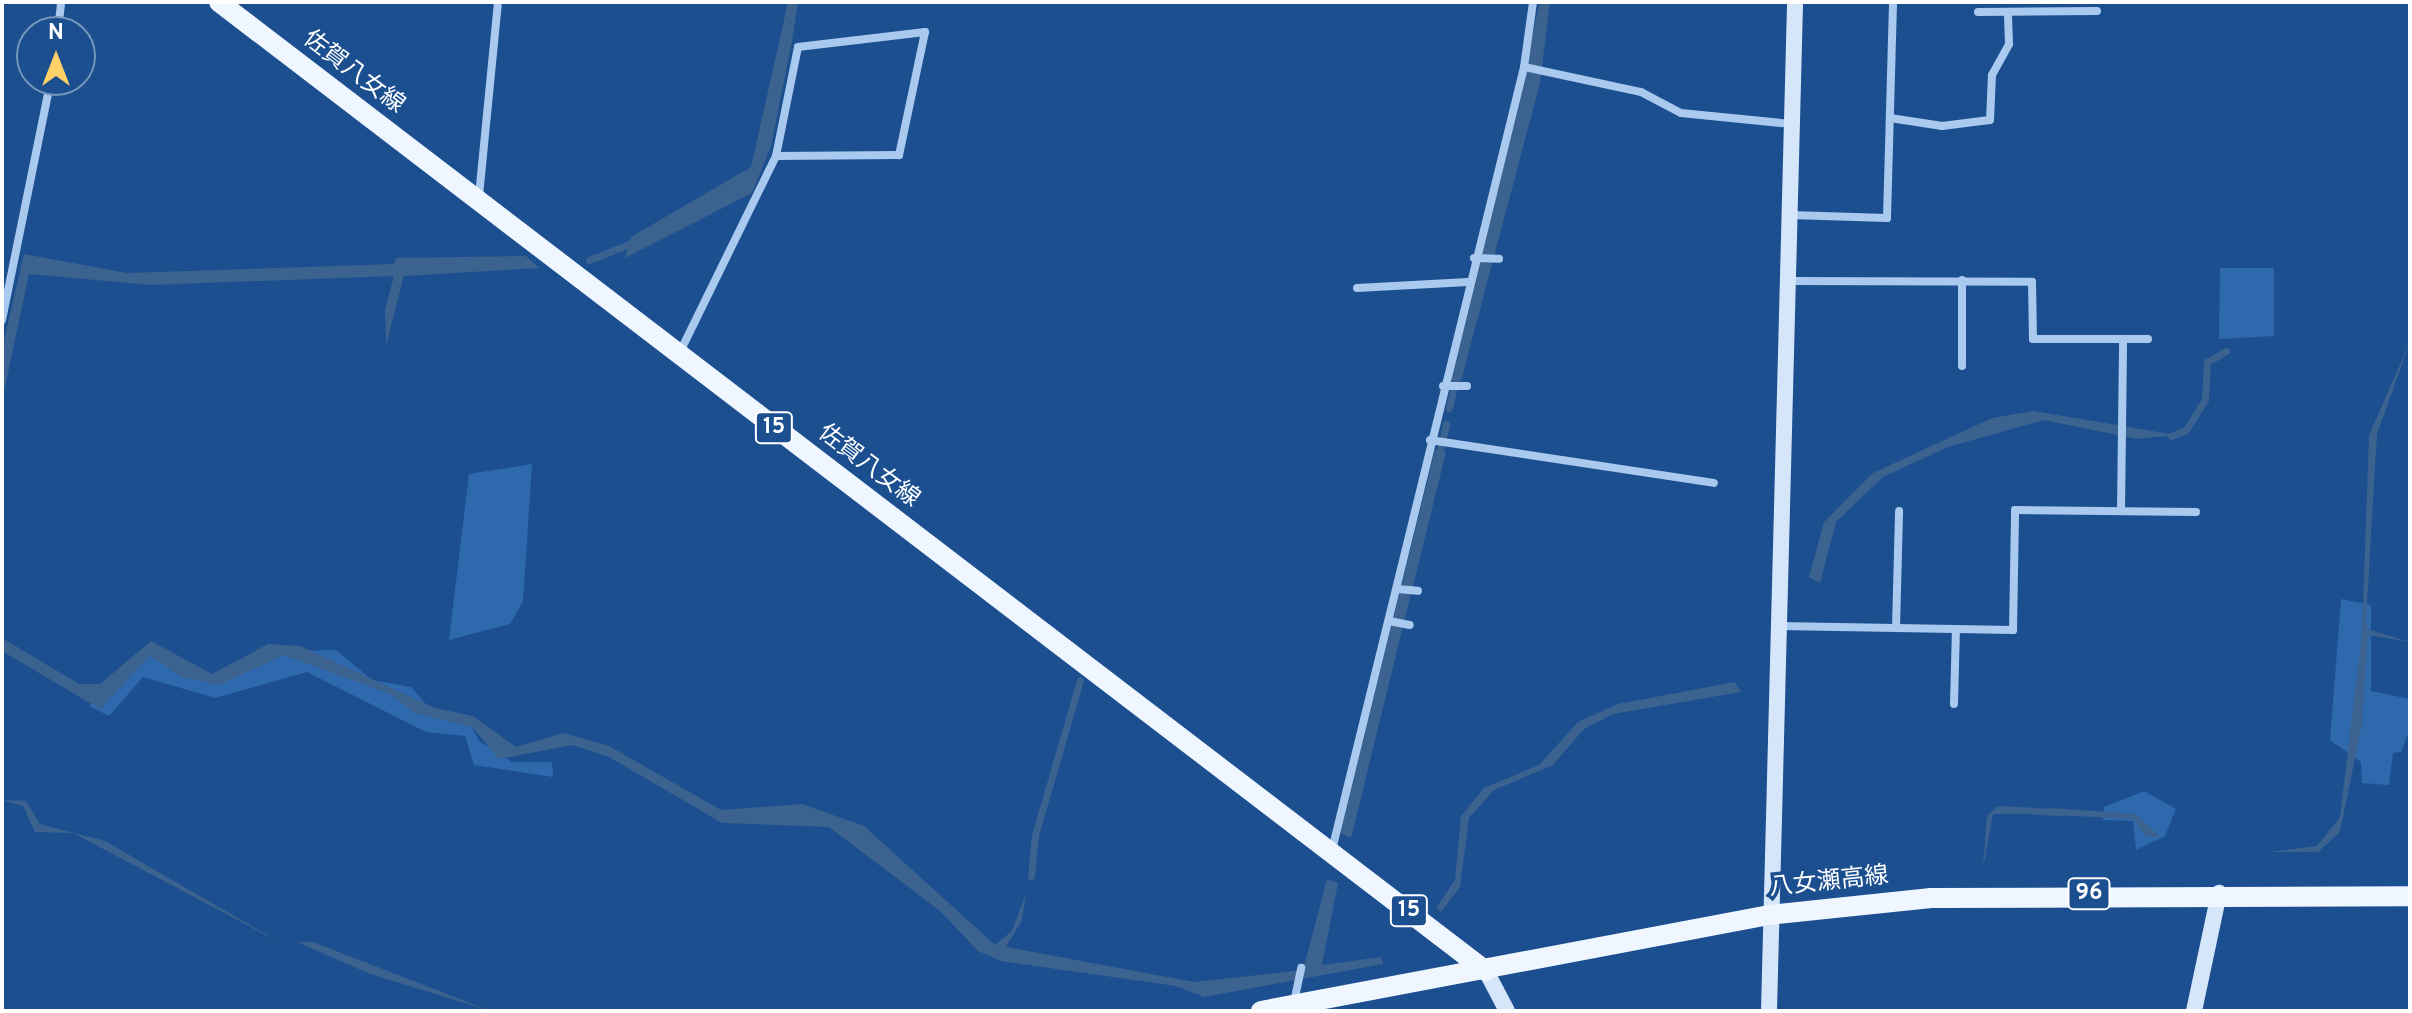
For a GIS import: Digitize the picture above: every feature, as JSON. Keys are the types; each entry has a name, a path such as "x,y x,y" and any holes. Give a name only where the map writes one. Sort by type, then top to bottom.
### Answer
{"main road":[{"name":"佐賀八女線","path":"219,2 1486,971"},
{"name":"八女瀬高線","path":"1261,1011 1293,1008 1769,915 1931,898 2219,893 2410,896"}],"street":[{"path":"478,201 498,2"},
{"path":"1332,851 1468,282 1524,67 1533,2"},
{"path":"1769,1011 1769,915 1795,2"},
{"path":"1790,215 1887,218 1893,2"},
{"path":"1978,12 2097,11"},
{"path":"1890,118 1942,126 1990,120 1992,75 2009,44 2008,12"},
{"path":"679,354 776,156 798,47 925,32 899,155 776,156"},
{"path":"1524,67 1641,92 1681,113 1792,124"},
{"path":"2,320 48,96"},
{"path":"1474,258 1499,259"},
{"path":"1962,280 1962,366"},
{"path":"1788,281 2032,282 2033,339 2148,339"},
{"path":"1357,288 1468,282"},
{"path":"2121,511 2123,339"},
{"path":"1443,386 1467,386"},
{"path":"1430,440 1714,483"},
{"path":"1778,626 2013,630 2015,510 2196,512"},
{"path":"1896,628 1899,511"},
{"path":"1397,589 1418,591"},
{"path":"1389,621 1410,625"},
{"path":"1954,704 1956,629"},
{"path":"2194,1011 2219,893"},
{"path":"1293,1008 1301,968"},
{"path":"1486,971 1507,1011"}],"shaded area":[{"path":"788,2 798,2 792,41 771,146 752,193 625,258 631,237 751,167"},
{"path":"1540,2 1550,2 1540,83 1461,381 1451,380"},
{"path":"24,254 127,273 394,264 396,258 526,256 539,268 404,276 386,345 385,310 394,276 151,285 29,274 2,401 2,349"},
{"path":"2220,268 2274,268 2274,336 2219,339"},
{"path":"2410,342 2377,434 2366,620 2367,629 2410,642 2368,635 2362,724 2340,832 2318,852 2271,852 2317,846 2340,817 2362,633 2369,435"},
{"path":"2033,411 2176,435 2137,439 2044,420 1948,447 1883,477 1836,522 1820,583 1809,577 1824,522 1873,473 1992,418"},
{"path":"1435,450 1446,452 1351,838 1340,833"},
{"path":"532,464 523,601 510,624 449,640 469,474"},
{"path":"2341,599 2371,605 2371,691 2410,699 2410,729 2401,752 2393,753 2389,785 2362,783 2361,762 2330,740"},
{"path":"2,638 79,684 100,684 151,641 212,674 268,644 300,646 435,708 473,716 516,747 563,733 609,746 721,810 802,804 864,826 995,945 1012,931 1026,893 1022,920 1006,947 1194,982 1303,970 1327,879 1338,883 1322,965 1381,957 1383,964 1204,997 1176,986 1001,961 978,951 940,911 829,827 722,823 609,757 573,745 499,759 472,727 414,713 390,694 284,655 219,685 182,677 150,656 100,709 2,651"},
{"path":"336,650 372,680 411,687 429,708 468,721 480,742 512,762 552,762 553,777 474,765 465,736 426,732 307,672 215,698 143,677 109,716 89,706 153,651 170,670 215,682 256,652"},
{"path":"1735,682 1741,692 1613,714 1584,729 1553,765 1494,790 1469,818 1460,887 1441,912 1436,908 1455,880 1461,816 1484,788 1539,765 1578,722 1618,704"},
{"path":"2144,791 2176,809 2165,836 2136,850 2133,821 2103,820 2104,807"},
{"path":"2,800 26,801 40,824 105,841 281,943 73,833 35,832 23,806"},
{"path":"1998,806 2042,808 2042,814 1993,814 1983,868 1987,816"},
{"path":"2052,808 2135,814 2161,837 2145,836 2133,819 2054,815"},
{"path":"297,942 313,942 491,1011 370,974"}],"waterway":[{"path":"589,260 637,241"},
{"path":"2171,436 2186,430 2205,399 2207,362 2226,351"},
{"path":"1449,408 1455,381"},
{"path":"1438,459 1446,424"},
{"path":"1031,876 1035,835 1080,680"},
{"path":"2034,811 2061,812"}]}
